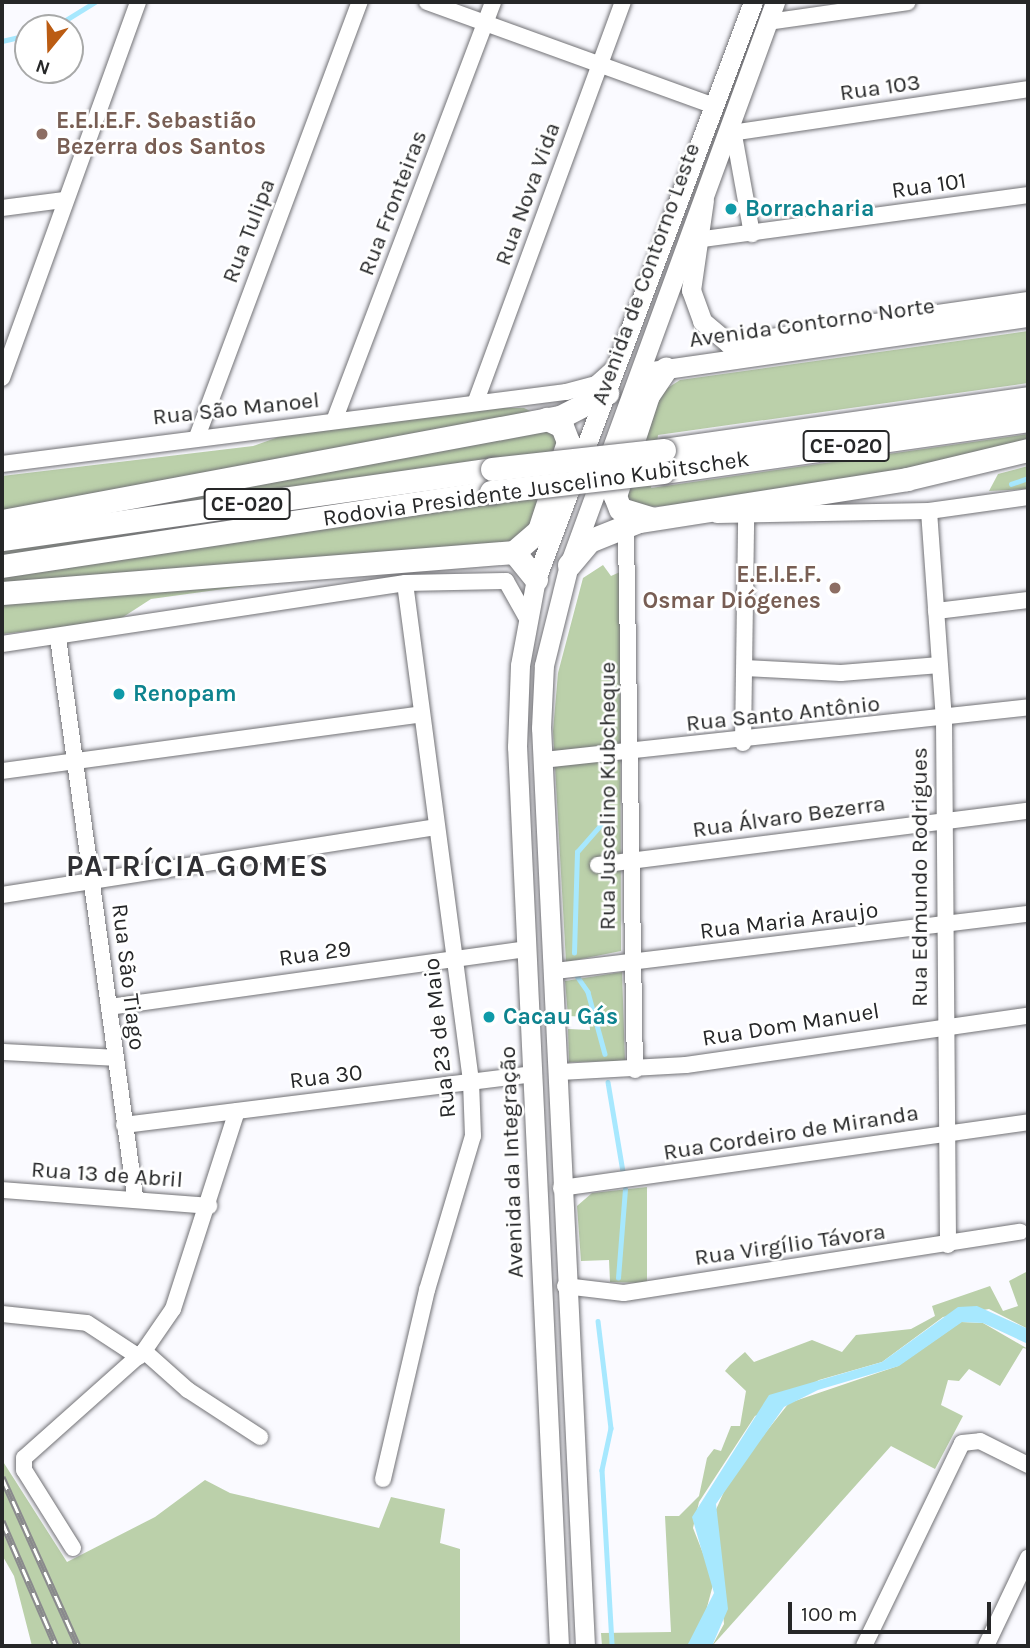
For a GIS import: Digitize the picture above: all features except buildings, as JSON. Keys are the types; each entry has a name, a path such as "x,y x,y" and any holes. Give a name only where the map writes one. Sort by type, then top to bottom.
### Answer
{"highway":[{"path":"641,521 625,512 615,496 648,395 666,368"},
{"path":"2,521 547,419 577,412 607,393"},
{"name":"Rodovia Presidente Juscelino Kubitschek","path":"664,461 1028,398"},
{"path":"2,593 514,552 539,530 568,442 562,426 547,419"},
{"name":"Rodovia Presidente Juscelino Kubitschek","path":"2,539 1028,420"},
{"path":"569,565 589,541 641,521 907,479 1028,450"},
{"name":"Rodovia Presidente Juscelino Kubitschek","path":"2,566 492,481"},
{"path":"514,552 536,579"}],"main road":[{"name":"Avenida de Contorno Leste","path":"590,435 711,105 753,2"},
{"name":"Avenida de Contorno Leste","path":"569,565 677,258 705,185 733,126 775,2"},
{"path":"691,290 703,239 705,185"},
{"path":"697,259 677,258 702,321 731,351 1028,301"},
{"name":"Avenida Contorno Norte","path":"607,393 635,374 731,351 1028,317"},
{"name":"Avenida da Integração","path":"559,1646 542,1323 517,699 536,579 590,435"},
{"path":"569,565 544,665 542,760 561,1072 561,1188 565,1286 585,1646"},
{"path":"539,1254 564,1255"},
{"path":"542,1323 568,1323"}],"street":[{"path":"2,378 9,336 64,200 138,2"},
{"name":"Rua Tulipa","path":"197,437 360,2"},
{"path":"427,2 486,21 711,105"},
{"name":"Rua Fronteiras","path":"334,421 493,2"},
{"name":"Rua Nova Vida","path":"475,401 623,2"},
{"path":"768,22 908,2"},
{"name":"Rua 103","path":"733,126 1028,89"},
{"path":"733,126 752,234"},
{"name":"Rua 101","path":"703,239 1028,195"},
{"path":"2,208 64,200"},
{"name":"Rua São Manoel","path":"2,464 582,389 607,377 619,362"},
{"path":"691,513 746,518 929,510 1028,496"},
{"name":"Rua Edmundo Rodrigues","path":"929,510 944,720 942,1025 948,1245"},
{"path":"743,743 746,518"},
{"name":"Rua Juscelino Kubcheque","path":"635,1070 631,963 633,752 626,534 641,521"},
{"path":"2,644 58,638 405,583 506,581 515,589 528,620"},
{"name":"Rua 23 de Maio","path":"383,1479 427,1290 473,1136 471,1081 405,583"},
{"path":"936,611 1028,600"},
{"name":"Rua São Tiago","path":"58,638 135,1196"},
{"path":"745,667 841,673 940,665"},
{"name":"Rua Santo Antônio","path":"542,760 743,743 944,720 1028,707"},
{"path":"2,771 421,714"},
{"name":"Rua Álvaro Bezerra","path":"598,865 943,819 1028,811"},
{"path":"2,895 436,827"},
{"name":"Rua Maria Araujo","path":"555,971 1028,914"},
{"name":"Rua 29","path":"109,1007 454,957 527,949"},
{"name":"Rua Dom Manuel","path":"561,1072 635,1070 942,1025 1028,1016"},
{"path":"2,1052 115,1058"},
{"name":"Rua 30","path":"124,1125 534,1074"},
{"path":"73,1548 24,1470 24,1458 142,1354 185,1287 237,1111"},
{"name":"Rua Cordeiro de Miranda","path":"561,1188 1028,1122"},
{"name":"Rua 13 de Abril","path":"2,1190 135,1196 209,1206"},
{"name":"Rua Virgílio Távora","path":"565,1286 624,1293 1020,1232"},
{"path":"2,1314 87,1324 142,1354 188,1390 260,1437"},
{"path":"864,1646 958,1450 974,1439 1028,1465"},
{"path":"986,1646 1028,1558"}],"green space":[{"path":"1028,331 1028,383 658,435 651,488 1028,434 1028,444 903,472 677,505 633,508 623,495 646,425 663,391 680,380"},
{"path":"490,408 524,408 562,426 526,536 471,555 151,599 117,621 2,634 2,476 253,446 284,435"},
{"path":"1028,466 1028,489 989,491 998,474"},
{"path":"603,565 611,576 620,572 621,951 566,962 553,731 558,673 583,578"},
{"path":"622,972 625,1061 569,1062 568,1029 590,1030 589,1017 568,1016 565,981"},
{"path":"647,1187 647,1283 610,1282 609,1260 581,1261 577,1206 592,1193"},
{"path":"1028,1271 1028,1329 989,1309 943,1317 882,1362 819,1380 755,1416 699,1502 693,1528 714,1581 702,1626 687,1646 602,1646 601,1633 671,1632 665,1516 679,1516 699,1496 707,1458 714,1449 721,1451 731,1426 740,1426 746,1391 725,1371 730,1365 745,1352 754,1362 812,1340 842,1352 856,1335 911,1329 935,1316 932,1306 990,1286 1003,1311 1018,1306 1009,1281"},
{"path":"961,1322 983,1323 1028,1349 1023,1348 1000,1386 969,1369 959,1381 948,1380 941,1405 963,1416 935,1469 891,1446 712,1646 724,1624 714,1514 731,1476 789,1403 898,1366"},
{"path":"2,1460 67,1562 155,1517 205,1480 230,1493 379,1528 391,1497 445,1509 440,1543 460,1549 460,1646 32,1646 14,1576 2,1555"}],"water":[{"path":"977,1306 1028,1329 1028,1344 983,1323 962,1322 899,1366 818,1390 784,1407 716,1504 728,1609 712,1646 687,1646 714,1593 692,1517 769,1395 882,1362 958,1307"}],"waterway":[{"path":"76,14 95,2"},
{"path":"2,41 14,38"},
{"path":"1011,484 1028,478"},
{"path":"574,953 577,852 613,811"},
{"path":"577,976 588,992 605,1054"},
{"path":"608,1082 623,1172"},
{"path":"618,1278 625,1189"},
{"path":"598,1321 611,1428 602,1470 612,1646"}],"railway":[{"path":"2,1477 78,1646"},
{"path":"2,1521 56,1646"}],"place":[{"name":"E.E.I.E.F. Sebastião Bezerra dos Santos","path":"42,134"},
{"name":"Borracharia","path":"731,209"},
{"name":"E.E.I.E.F. Osmar Diógenes","path":"835,588"},
{"name":"Renopam","path":"119,694"},
{"name":"Cacau Gás","path":"489,1017"}],"district":[{"name":"PATRÍCIA GOMES","path":"198,866"}]}
